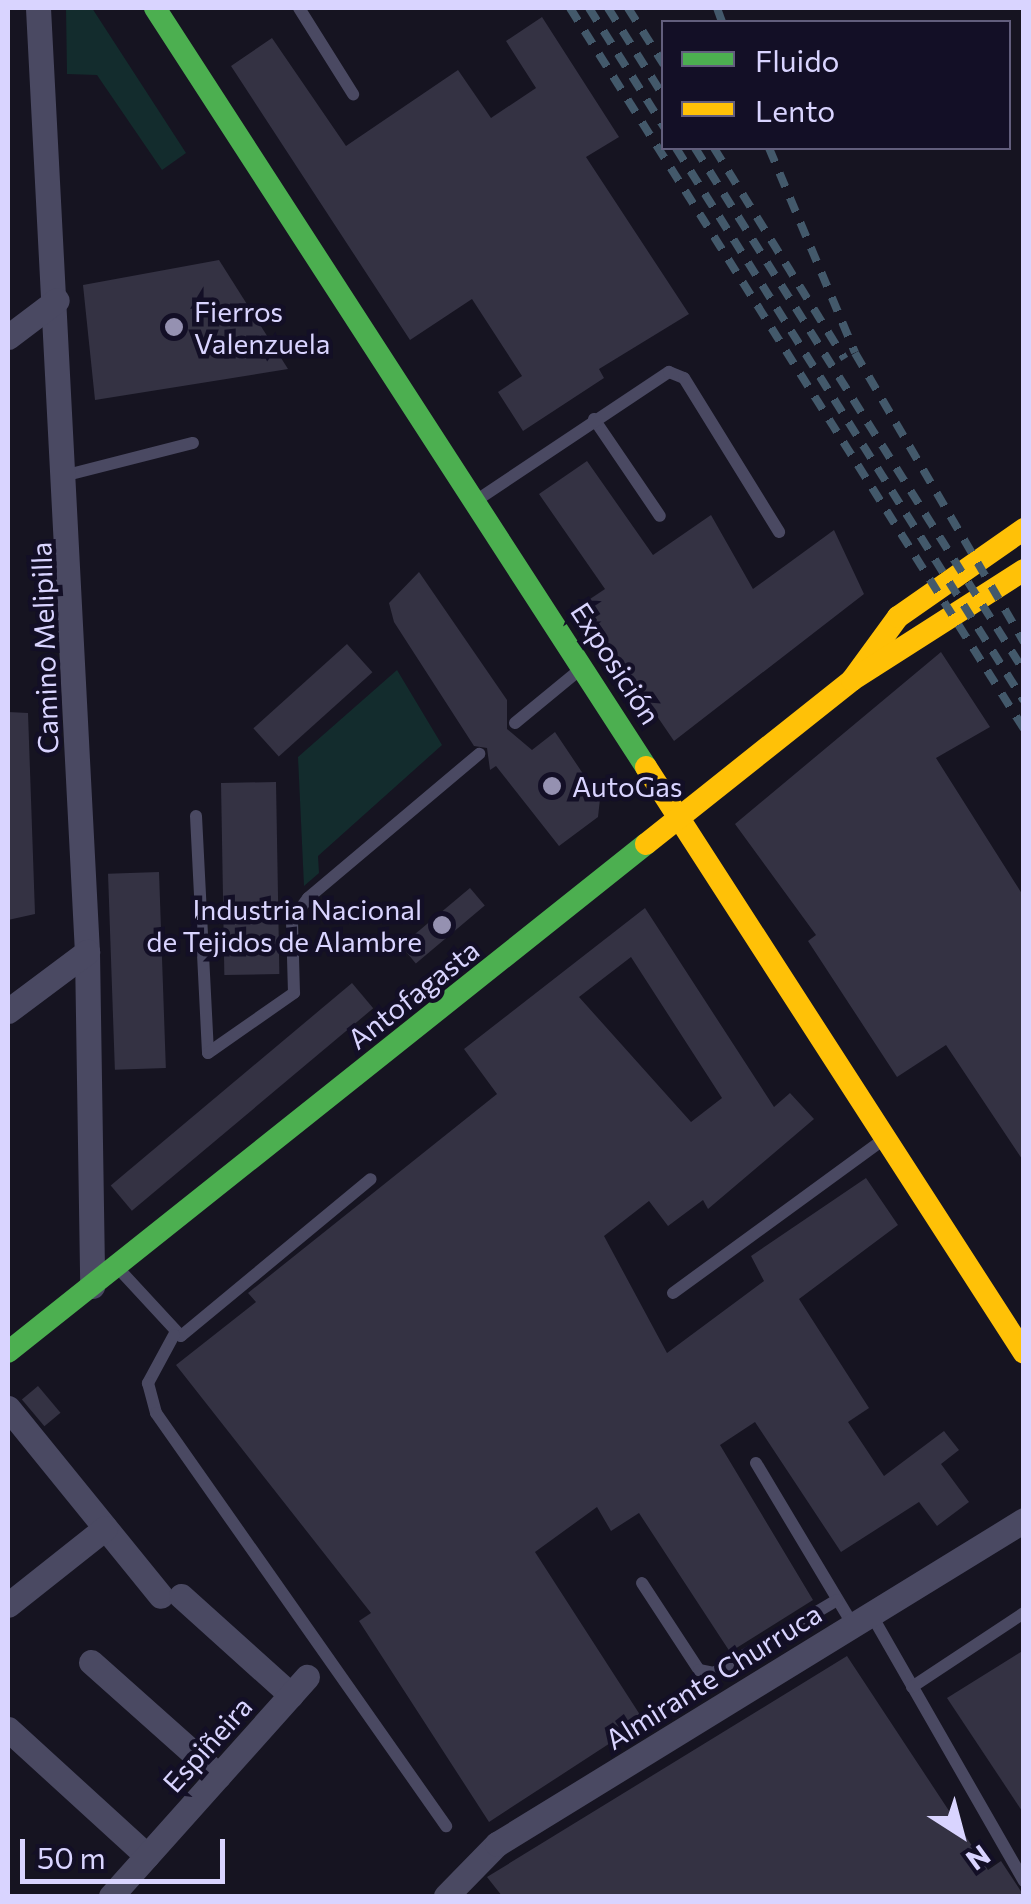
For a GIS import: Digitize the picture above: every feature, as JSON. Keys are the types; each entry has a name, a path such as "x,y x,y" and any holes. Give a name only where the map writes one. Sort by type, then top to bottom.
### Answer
{"main road":[{"name":"Exposición","path":"155,8 1024,1353"},
{"name":"Antofagasta","path":"852,680 866,650 898,617 1024,529"},
{"name":"Antofagasta","path":"8,1352 683,821 852,680 1024,570"}],"street":[{"name":"Camino Melipilla","path":"38,8 67,475 87,952 92,1286"},
{"path":"8,337 57,300"},
{"path":"8,1011 87,952"},
{"path":"8,1408 105,1528 8,1604"},
{"name":"Almirante Churruca","path":"446,1896 496,1844 1024,1520"},
{"name":"Espiñeira","path":"105,1528 171,1596 299,1686 111,1896"},
{"path":"91,1662 219,1776"},
{"path":"8,1728 147,1856"}],"lane":[{"path":"299,8 353,94"},
{"path":"476,502 648,382 669,372 684,378 780,532"},
{"path":"594,419 660,516"},
{"path":"67,475 193,444"},
{"path":"516,724 583,668"},
{"path":"196,816 208,1053 294,992 292,920 308,898 479,754"},
{"path":"674,1292 886,1138"},
{"path":"371,1179 174,1336 148,1383 156,1413 446,1826"},
{"path":"116,1265 174,1336"},
{"path":"756,1464 837,1600 862,1620 912,1687 1024,1882"},
{"path":"642,1583 699,1670 714,1673 837,1600"},
{"path":"912,1687 1024,1613"}],"green space":[{"path":"66,8 92,8 186,153 162,170 97,75 67,74"},
{"path":"397,670 442,745 318,856 319,873 304,886 298,757"}],"building":[{"path":"542,17 619,137 586,157 689,314 599,369 604,378 523,431 498,392 522,376 472,299 410,340 231,66 272,38 346,146 458,70 491,118 536,88 506,41"},
{"name":"Fierros Valenzuela","path":"219,260 288,369 95,400 83,285"},
{"path":"587,461 653,555 711,515 753,589 834,530 864,594 674,741 581,605 605,589 539,494"},
{"path":"419,572 507,700 507,729 532,750 555,732 600,799 598,817 559,846 496,766 490,770 487,748 474,746 394,622 389,603"},
{"path":"347,644 372,672 279,757 253,728"},
{"path":"941,652 990,727 936,758 1024,897 1024,1162 946,1045 897,1077 808,941 816,935 735,824"},
{"path":"8,712 28,713 35,914 8,920"},
{"path":"276,782 279,974 224,975 221,783"},
{"path":"159,872 166,1068 115,1070 108,874"},
{"name":"Industria Nacional de Tejidos de Alambre","path":"470,888 485,906 416,963 401,946"},
{"path":"645,908 774,1107 790,1093 814,1119 708,1209 703,1200 668,1226 649,1201 604,1236 667,1353 764,1281 751,1256 866,1178 898,1225 799,1299 869,1408 848,1422 884,1476 944,1431 959,1450 941,1464 969,1502 937,1526 919,1502 841,1552 755,1422 720,1445 813,1600 730,1652 639,1513 611,1531 597,1507 535,1552 644,1721 489,1822 359,1621 371,1613 176,1365 256,1302 248,1293 497,1094 464,1049","holes":["631,957 722,1098 691,1122 579,997"]},
{"path":"352,983 373,1008 132,1211 111,1185"},
{"path":"38,1386 60,1413 44,1426 22,1399"},
{"path":"1024,1650 1024,1814 947,1698"},
{"path":"847,1656 988,1870 1001,1861 1024,1896 502,1896 487,1877"}],"railway":[{"path":"570,8 1024,729"},
{"path":"589,8 661,122"},
{"path":"608,8 661,92"},
{"path":"628,8 661,60"},
{"path":"717,8 721,20"},
{"path":"677,150 1024,701"},
{"path":"696,150 1024,671"},
{"path":"715,150 845,359"},
{"path":"770,150 855,353 1024,642"}],"traffic: fast":[{"path":"155,8 646,767"},
{"path":"8,1352 646,844"}],"traffic: slow":[{"path":"852,680 898,617 1024,529"},
{"path":"646,844 852,680 1024,570"},
{"path":"646,767 1024,1353"}],"place":[{"name":"Fierros Valenzuela","path":"174,327"},
{"name":"AutoGas","path":"552,786"},
{"name":"Industria Nacional de Tejidos de Alambre","path":"442,925"}]}
